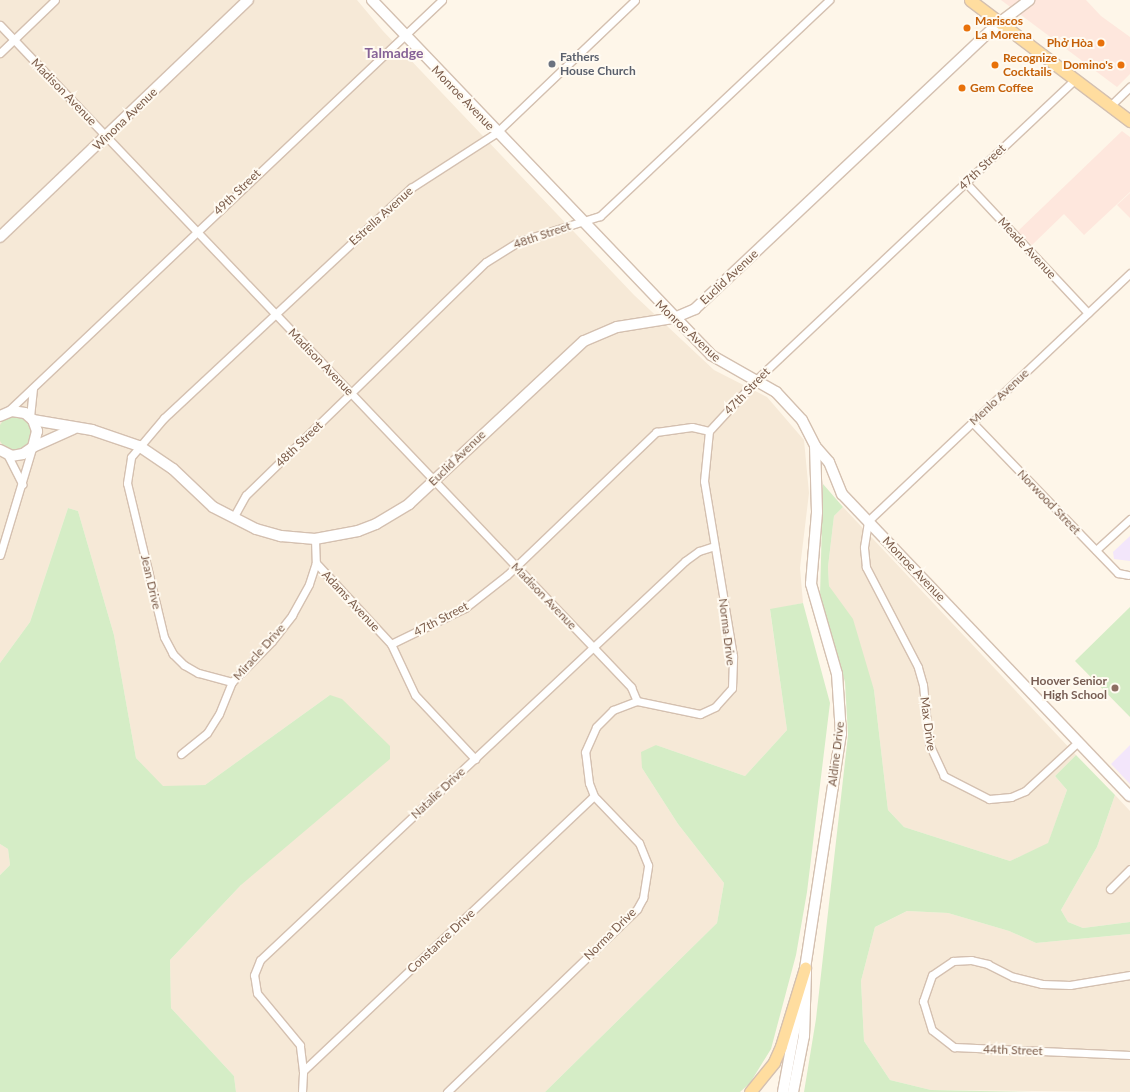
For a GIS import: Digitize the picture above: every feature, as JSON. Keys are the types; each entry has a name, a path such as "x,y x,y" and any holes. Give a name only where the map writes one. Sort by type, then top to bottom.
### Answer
{"main road":[{"path":"970,0 1130,121"},
{"path":"750,1092 765,1074 781,1046 806,968"}],"street":[{"path":"0,53 55,0"},
{"name":"Winona Avenue","path":"0,237 248,0"},
{"name":"Monroe Avenue","path":"372,0 404,37 711,355 726,366 757,379 776,392 802,420 815,446 829,462 842,494 1130,796"},
{"name":"49th Street","path":"3,414 361,73 404,37 442,0"},
{"name":"Estrella Avenue","path":"139,446 164,418 274,313 410,188 496,133 635,0"},
{"name":"48th Street","path":"233,518 246,495 352,394 486,262 520,241 600,216 829,0"},
{"name":"Euclid Avenue","path":"315,539 358,531 376,524 409,504 584,341 617,327 674,318 695,309 1000,23 1029,0"},
{"name":"Madison Avenue","path":"0,25 631,687 637,701"},
{"name":"47th Street","path":"391,644 465,608 516,566 656,432 692,427 709,431 757,379 1075,79"},
{"path":"1110,106 1130,87"},
{"name":"Meade Avenue","path":"966,183 1088,313"},
{"name":"Menlo Avenue","path":"868,521 1130,273"},
{"path":"0,555 37,431 31,419 34,386"},
{"path":"3,414 18,411 31,419 119,437 139,446 161,459 197,493 233,518 281,536 315,539"},
{"name":"Norwood Street","path":"972,422 1118,573 1128,576"},
{"path":"3,453 18,456 33,447 75,428"},
{"name":"Norma Drive","path":"447,1092 637,908 643,898 648,865 639,843 594,796 589,783 585,752 596,727 614,710 637,701 700,714 715,707 732,688 733,656 704,481 709,431"},
{"name":"Jean Drive","path":"139,446 128,464 127,483 164,637 173,654 184,665 198,673 232,682"},
{"name":"Aldine Drive","path":"783,1092 806,968 841,734 837,674 811,584 817,512 815,446"},
{"path":"3,453 22,484"},
{"path":"1096,550 1130,518"},
{"name":"Max Drive","path":"868,521 864,547 866,567 918,667 923,685 929,744 944,776 989,799 1011,797 1025,791 1078,742"},
{"name":"Adams Avenue","path":"315,539 316,563 391,644 415,695 475,759"},
{"name":"Natalie Drive","path":"302,1071 300,1045 258,993 254,975 260,960 685,561 699,551 714,546"},
{"name":"Miracle Drive","path":"181,754 207,733 219,714 232,682 272,641 292,615 309,584 316,563"},
{"name":"Constance Drive","path":"302,1071 594,796"},
{"path":"1110,889 1130,869"},
{"name":"44th Street","path":"1130,975 1070,985 1042,984 1013,978 977,961 953,961 932,975 923,1001 932,1030 954,1047 1130,1055"},
{"name":"Aldine Drive","path":"793,1092 804,1036 806,968"},
{"path":"302,1071 302,1092"}],"shaded area":[{"path":"0,0 357,0 383,31 634,295 714,370 767,397 804,440 809,493 800,568 803,603 770,610 787,730 745,776 656,745 642,768 678,824 724,883 717,923 545,1092 236,1092 234,1076 171,1008 170,960 241,885 330,695 205,785 163,787 136,758 114,635 78,511 68,508 30,622 0,663"},
{"path":"1001,0 1086,0 1101,16 1130,37 1130,74 1117,87"},
{"path":"1122,131 1130,137 1130,192 1084,235 1064,214 1032,245 1018,231"},
{"path":"1130,193 1130,218 1117,205"},
{"path":"843,507 1076,755 1055,776 1067,790 1048,844 1010,861 904,827 888,810 874,690 829,586 828,567 834,516"},
{"path":"1130,536 1130,561 1114,559 1113,552"},
{"path":"1130,745 1130,784 1111,764"},
{"path":"1115,795 1130,811 1130,922 1083,928 1068,922 1061,910 1097,847"},
{"path":"0,844 8,849 10,865 0,875"},
{"path":"907,911 948,913 1009,931 1036,943 1130,934 1130,1092 931,1090 890,1080 864,1041 861,981 875,927"}],"green space":[{"path":"15,416 21,417 27,421 31,427 31,439 27,445 21,449 15,450 9,449 3,445 -1,439 -2,433 -1,427 3,421 9,417"},
{"path":"823,484 843,507 834,516 828,567 829,586 853,619 874,690 888,810 904,827 1010,861 1048,843 1067,790 1055,776 1076,755 1115,795 1097,847 1061,910 1068,922 1083,928 1130,922 1130,934 1036,943 1009,931 948,913 907,911 875,927 861,981 864,1041 890,1080 931,1090 1033,1092 804,1092 816,1019 848,735 845,682 820,596"},
{"path":"68,508 78,511 114,635 136,758 163,786 205,785 330,695 342,699 390,746 390,759 241,885 170,960 171,1008 234,1076 236,1092 0,1092 0,875 10,865 8,849 0,844 0,663 30,622"},
{"path":"803,603 830,703 807,892 796,955 771,1049 750,1083 740,1092 545,1092 717,923 724,883 678,824 642,768 641,752 656,745 745,776 787,730 770,609"},
{"name":"Hoover Senior High School","path":"1130,607 1130,717 1075,661"}],"place":[{"name":"Mariscos La Morena","path":"967,28"},
{"name":"Phở Hòa","path":"1101,43"},
{"name":"Fathers House Church","path":"552,64"},
{"name":"Recognize Cocktails","path":"995,65"},
{"name":"Domino's","path":"1121,65"},
{"name":"Gem Coffee","path":"962,88"},
{"name":"Hoover Senior High School","path":"1115,688"}],"district":[{"name":"Talmadge","path":"394,53"}]}
